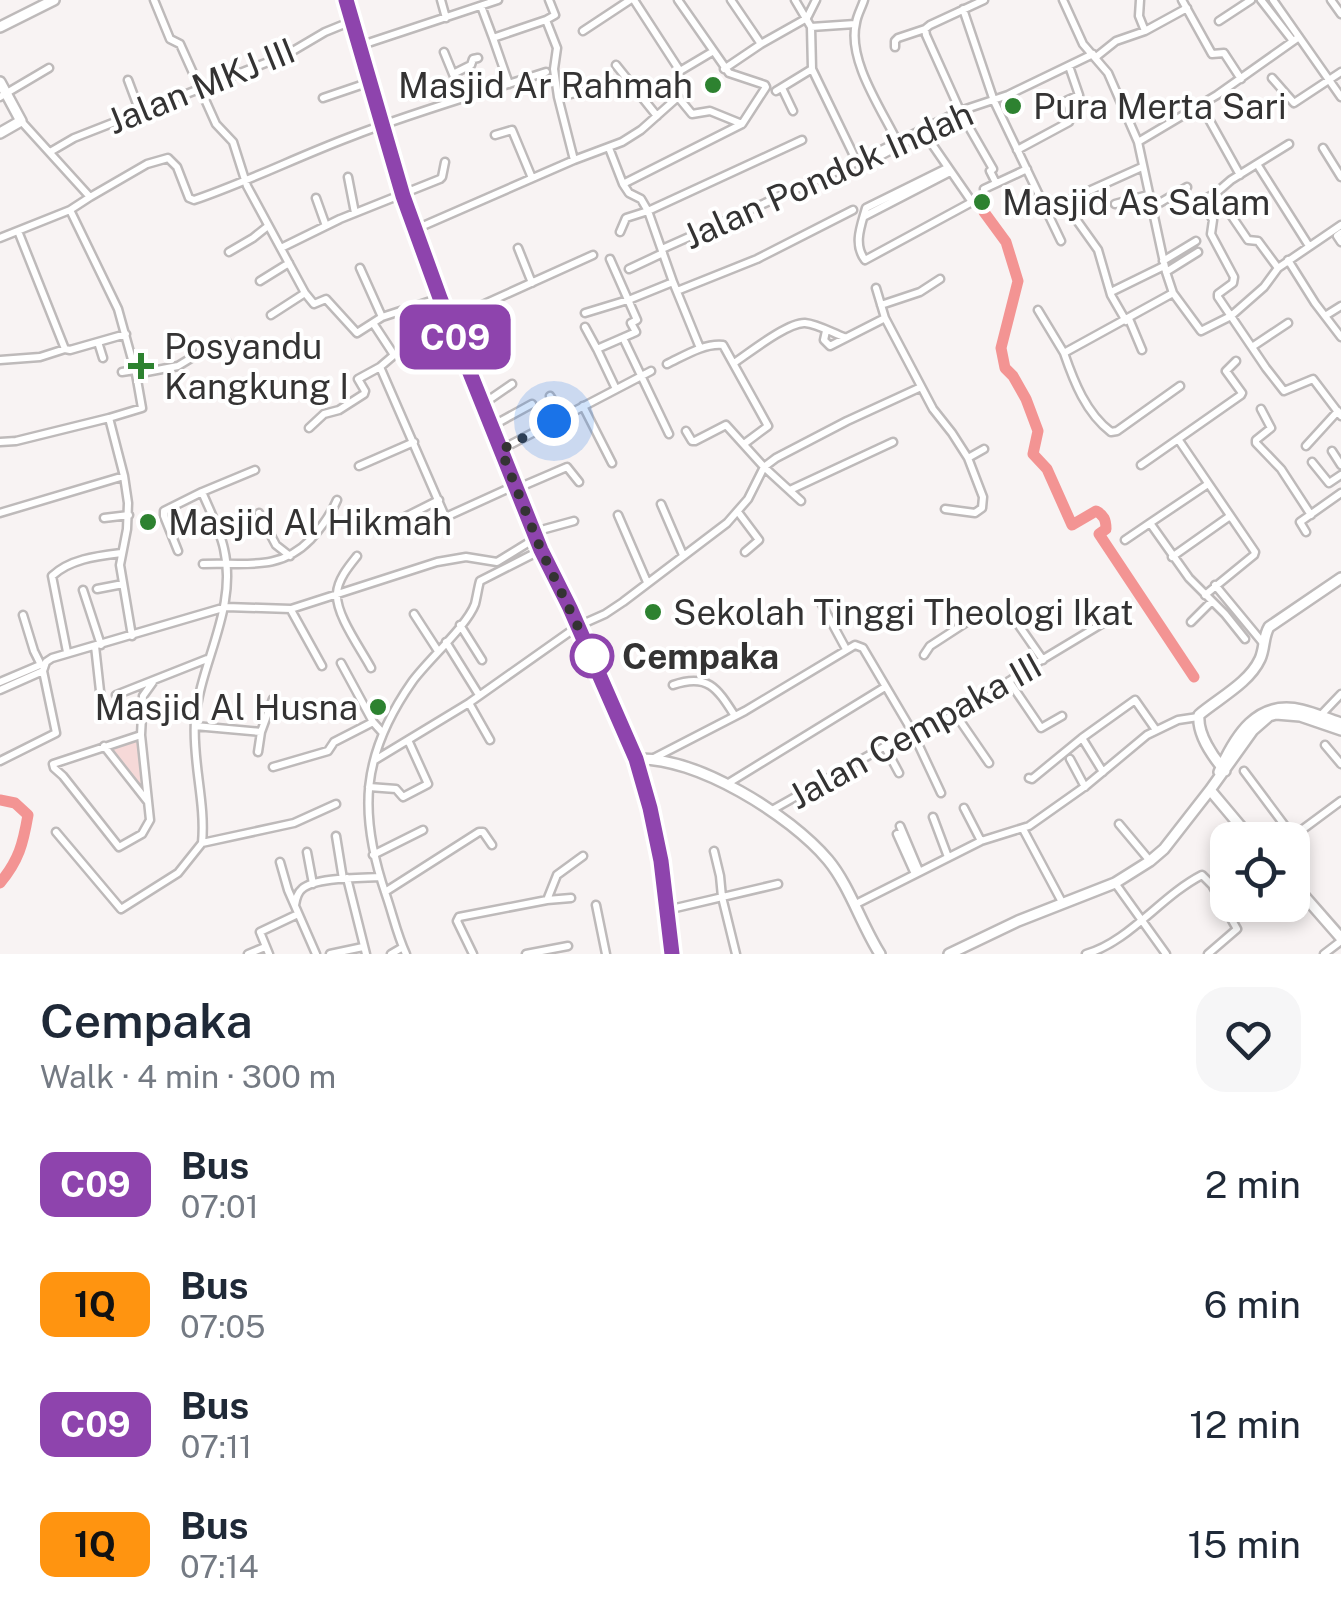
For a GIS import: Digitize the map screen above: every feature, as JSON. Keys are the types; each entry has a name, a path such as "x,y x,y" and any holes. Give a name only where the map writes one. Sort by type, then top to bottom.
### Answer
{"main road":[{"path":"346,0 414,230 538,541 636,759 661,861 672,954"}],"street":[{"path":"0,27 54,0"},
{"path":"154,0 170,40 180,44 217,126 234,144 246,182 268,226 314,305 326,299 357,333 382,317 440,298"},
{"path":"441,0 446,18"},
{"path":"359,46 498,0"},
{"path":"493,38 546,20 555,14 550,0"},
{"path":"583,31 632,0 680,71 712,52"},
{"path":"623,184 742,124 766,88 724,69 678,0"},
{"path":"731,0 761,44"},
{"path":"796,0 811,26 812,69 857,162"},
{"path":"724,69 808,18 816,0"},
{"path":"864,0 855,24 858,60 898,143 922,134 927,136 971,204 866,260 862,258 858,245 864,216 948,170"},
{"path":"895,47 898,38 984,0"},
{"path":"1063,0 1084,44 1108,73 1138,142 1164,266 1173,293 1201,331 1231,316 1264,287 1278,268 1341,225"},
{"path":"1140,0 1139,16 1146,31"},
{"path":"1182,0 1212,54 1224,53 1241,79"},
{"path":"1220,21 1251,0"},
{"path":"1261,0 1341,97"},
{"path":"1273,0 1296,39"},
{"path":"1331,0 1341,14"},
{"path":"482,6 509,84"},
{"name":"Jalan Pondok Indah","path":"629,269 857,162 863,165 960,110 994,101 1095,56 1116,41 1146,31 1187,8"},
{"path":"963,10 994,101 1061,240"},
{"path":"546,20 556,48 558,97 574,160"},
{"name":"Jalan MKJ III","path":"50,152 74,138 286,55 352,21"},
{"path":"811,26 855,24"},
{"path":"925,29 996,183"},
{"path":"1138,142 1241,79 1296,39"},
{"path":"444,52 463,98"},
{"path":"452,74 478,58"},
{"path":"616,65 658,116"},
{"path":"1055,106 1079,94 1069,66"},
{"path":"3,96 49,68"},
{"path":"793,111 779,90 812,69"},
{"path":"0,238 70,210 130,173 164,158 174,162 192,200 246,182 382,125 546,72"},
{"path":"1272,78 1294,104 1341,72"},
{"path":"128,80 140,112"},
{"path":"0,82 3,96 21,120 90,197"},
{"path":"323,98 370,82"},
{"path":"558,97 593,90"},
{"path":"414,230 609,148 634,135 678,98 692,114 710,111 742,124"},
{"path":"1017,150 1071,119 1066,101"},
{"path":"1201,105 1240,174"},
{"path":"0,133 21,120"},
{"path":"495,135 512,130 532,178"},
{"path":"620,232 624,219 648,212 802,140"},
{"path":"1186,209 1289,144"},
{"path":"609,148 623,184 648,212 700,348"},
{"path":"1323,148 1341,177"},
{"path":"280,248 441,178 444,162"},
{"path":"1257,164 1310,246"},
{"path":"984,189 1026,168"},
{"path":"1142,168 1070,199 1078,222 1098,250 1110,292 1142,350"},
{"path":"348,178 355,213"},
{"path":"1150,208 1187,186"},
{"path":"1216,193 1248,241 1258,242 1278,268"},
{"path":"1116,204 1148,195"},
{"path":"316,198 326,226"},
{"path":"1202,200 1212,220 1211,234 1233,275 1232,283 1217,295 1284,391 1311,379 1339,413 1306,446"},
{"path":"0,442 14,442 142,409 136,372 114,298 70,210"},
{"path":"676,291 756,259 853,210"},
{"path":"229,252 268,226"},
{"path":"18,232 65,348"},
{"path":"1341,233 1337,236 1341,242"},
{"path":"1164,266 1196,241"},
{"path":"518,248 532,283"},
{"path":"1110,292 1198,252"},
{"path":"449,320 593,255"},
{"path":"597,350 636,332 631,323 636,320 610,258"},
{"path":"1288,260 1341,337"},
{"path":"260,281 289,264"},
{"path":"360,268 382,317"},
{"path":"881,305 920,292 940,278"},
{"path":"585,313 673,282"},
{"path":"876,288 885,318 933,408 968,458 983,497 982,508 975,513 945,509"},
{"path":"271,315 305,292"},
{"path":"1064,354 1173,293"},
{"path":"1326,316 1341,306"},
{"path":"1038,310 1064,354 1085,402 1111,432 1180,386"},
{"path":"826,331 824,340 830,346 885,318"},
{"path":"309,428 324,414 339,410 364,394 358,379 394,355 373,323"},
{"path":"734,363 796,325 806,323 845,338"},
{"path":"1252,347 1288,323"},
{"path":"585,328 616,389"},
{"path":"0,360 40,357 126,334"},
{"path":"98,342 103,358"},
{"path":"122,372 178,366 227,342"},
{"path":"624,342 669,434"},
{"path":"667,364 700,348 722,344 768,426 744,444"},
{"path":"404,360 409,367 460,350"},
{"path":"1141,465 1241,396 1226,371 1236,361"},
{"path":"380,367 447,516 567,467 579,482"},
{"path":"501,450 652,371"},
{"path":"482,404 512,384"},
{"path":"375,760 469,702 578,626 624,602 727,523 748,499 764,467 785,452 921,387"},
{"path":"550,396 563,416"},
{"path":"491,426 532,404"},
{"path":"582,406 612,463"},
{"path":"1262,409 1271,428 1256,443 1281,469 1311,515"},
{"path":"109,418 124,476 128,515 120,565 132,636"},
{"path":"686,431 694,442 725,424 801,502"},
{"path":"1178,439 1255,554 1205,594"},
{"path":"359,466 414,442"},
{"path":"790,490 893,442"},
{"path":"968,458 984,449"},
{"path":"1332,451 1341,465"},
{"path":"1312,462 1329,483 1341,476"},
{"path":"178,551 164,512 255,470"},
{"path":"0,514 124,476"},
{"path":"1125,540 1208,484"},
{"path":"202,492 226,563 226,607 198,696 195,726 202,843"},
{"path":"1306,532 1300,523 1341,493"},
{"path":"202,564 271,562 290,557 322,528 337,500"},
{"path":"400,519 438,500"},
{"path":"661,504 684,555"},
{"path":"738,512 759,540 744,552"},
{"path":"259,513 276,544 290,557"},
{"path":"104,518 128,515"},
{"path":"618,516 647,582"},
{"path":"1172,557 1230,516"},
{"path":"0,690 67,652 226,607 291,610 437,562 466,557 496,562 574,521"},
{"path":"1150,523 1172,557 1245,639"},
{"path":"391,954 404,951 379,877 368,822 367,796 382,732 406,690 475,604 480,581 538,541"},
{"path":"271,562 276,544"},
{"path":"67,652 52,576 61,568 92,556 122,553"},
{"path":"357,556 336,595 371,668"},
{"path":"854,905 980,841 1023,829 1085,787 1156,730 1178,720 1198,717 1247,676 1259,659 1269,627 1341,578"},
{"path":"97,589 123,584"},
{"path":"1215,584 1264,644"},
{"path":"83,590 98,646 101,700"},
{"path":"820,601 846,649"},
{"path":"1192,622 1212,601"},
{"path":"291,610 322,666"},
{"path":"414,614 438,651"},
{"path":"924,655 930,646 974,618 1011,614 1042,660"},
{"path":"0,762 56,733 43,666 34,651 24,615"},
{"name":"Jalan Cempaka III","path":"772,810 912,732 956,715 1108,620"},
{"path":"460,625 482,660"},
{"path":"446,642 479,695"},
{"path":"654,758 735,716 855,644 860,646 912,732 941,793"},
{"path":"116,695 208,659"},
{"path":"341,663 382,732"},
{"path":"0,682 43,666"},
{"path":"190,667 204,675"},
{"path":"673,686 692,680 708,684 735,716"},
{"path":"1009,681 1042,728 1062,716"},
{"path":"141,734 53,764 119,847 145,830 150,819 141,734 142,696 153,682"},
{"path":"727,784 885,687"},
{"path":"135,688 142,696"},
{"path":"949,954 1001,928 1115,883 1150,861 1164,849 1253,730 1269,716 1287,714 1330,723 1341,694"},
{"path":"258,752 273,699"},
{"path":"1029,778 1135,700 1156,730"},
{"path":"469,702 490,740"},
{"path":"956,715 989,762"},
{"path":"1198,717 1208,745 1223,769"},
{"path":"273,767 328,751 334,742 374,722"},
{"path":"195,726 261,732"},
{"path":"1082,738 1103,772"},
{"path":"369,787 396,788 403,798 428,784 408,740"},
{"path":"1326,745 1341,764"},
{"path":"104,746 148,804"},
{"path":"885,747 899,772"},
{"path":"636,759 654,758 727,784 772,810 828,860 880,954"},
{"path":"1070,758 1085,787"},
{"path":"1244,771 1294,836 1341,801"},
{"path":"1212,787 1238,822"},
{"path":"56,832 121,910 178,873 202,843 294,823 336,804"},
{"path":"964,808 980,841"},
{"path":"933,817 948,856"},
{"path":"1119,824 1150,861"},
{"path":"901,829 917,872"},
{"path":"1023,829 1063,904"},
{"path":"373,855 423,830"},
{"path":"385,892 479,832 492,845"},
{"path":"330,954 365,950 336,836"},
{"path":"714,851 736,954"},
{"path":"307,852 313,884"},
{"path":"547,900 557,875 583,856"},
{"path":"280,862 316,954"},
{"path":"1086,954 1106,951 1141,918 1204,876 1237,929 1208,954"},
{"path":"248,954 267,950 260,932 296,910 300,890 313,884 379,877"},
{"path":"1115,883 1166,954"},
{"path":"667,910 778,884"},
{"path":"473,954 459,917 571,898"},
{"path":"1310,903 1341,939 1324,954"},
{"path":"596,905 606,954"},
{"path":"526,954 568,946"}],"shaded area":[{"path":"137,739 141,787 109,748"}],"waterway":[{"path":"984,212 1006,242 1018,281 1001,348 1005,368 1026,399 1038,431 1033,454 1047,469 1072,525 1096,511 1103,516 1106,529 1099,534 1194,677"},
{"path":"0,800 15,803 28,815 19,851 0,883"}],"bus line":[{"name":"C09","path":"346,0 403,196 440,298 541,550 636,759 661,861 672,954"}],"place":[{"name":"Masjid Ar Rahmah","path":"713,85"},
{"name":"Pura Merta Sari","path":"1013,106"},
{"name":"Masjid As Salam","path":"982,202"},
{"name":"Posyandu Kangkung I","path":"141,366"},
{"name":"Masjid Al Hikmah","path":"148,522"},
{"name":"Sekolah Tinggi Theologi Ikat","path":"653,612"},
{"name":"Cempaka","path":"592,656"},
{"name":"Masjid Al Husna","path":"378,707"}],"route":[{"path":"554,421 501,450 541,550 592,656"}]}
